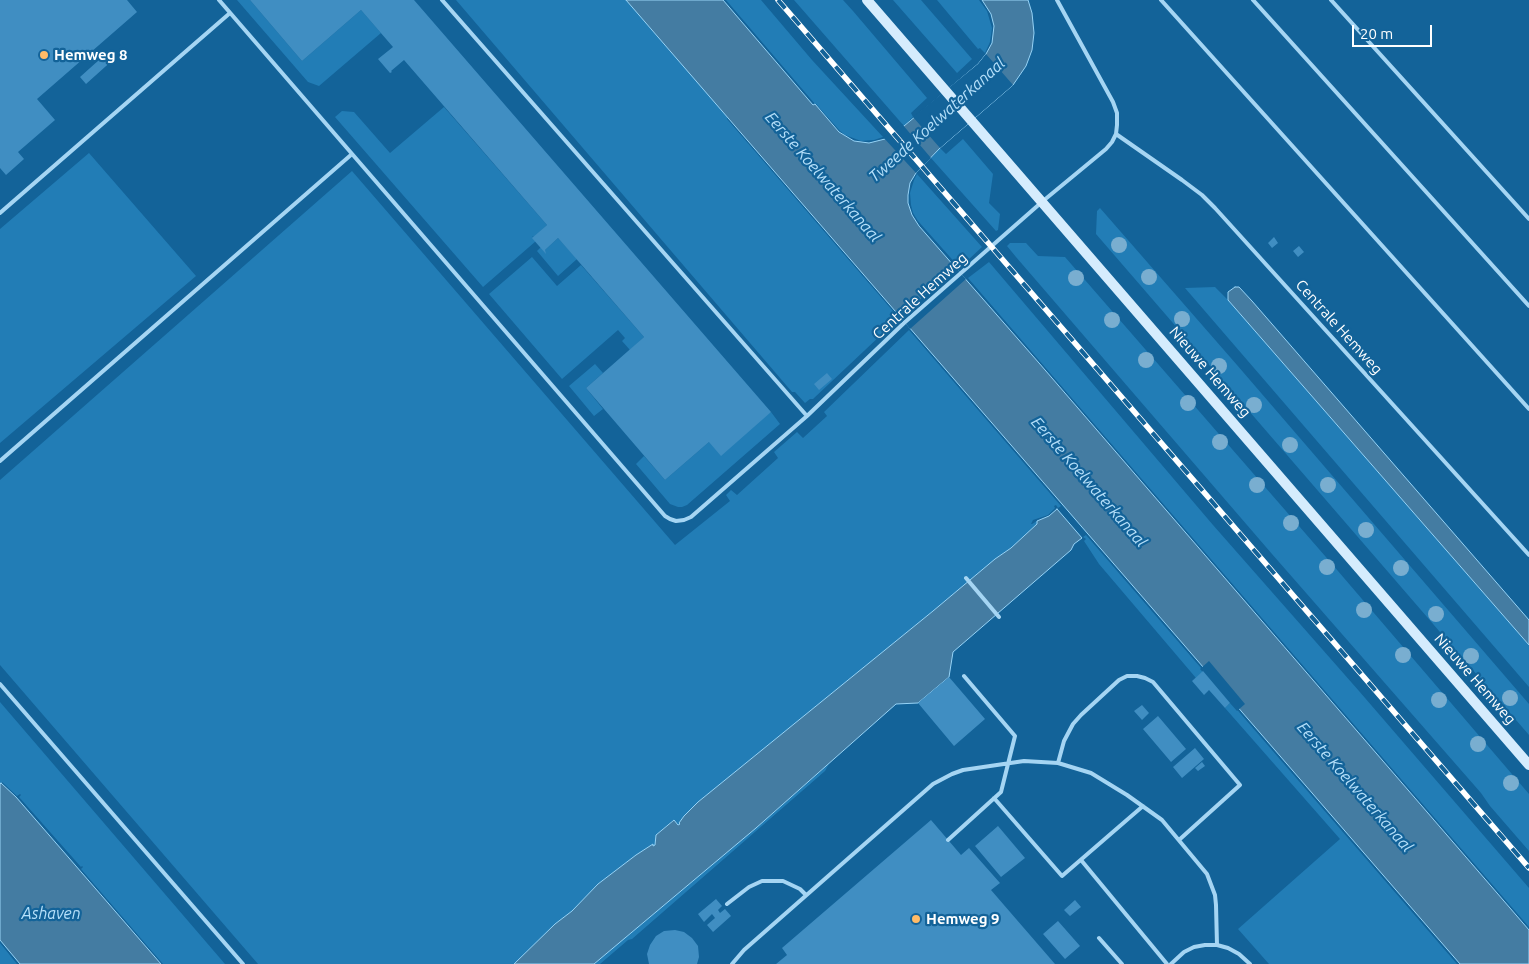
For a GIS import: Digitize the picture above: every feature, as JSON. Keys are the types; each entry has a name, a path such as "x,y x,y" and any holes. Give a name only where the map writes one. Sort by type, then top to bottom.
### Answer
{"main road":[{"name":"Nieuwe Hemweg","path":"867,0 1529,764"}],"lane":[{"path":"0,461 352,154 219,0"},
{"path":"442,0 807,416"},
{"path":"1057,0 1113,102 1116,113 1116,134"},
{"path":"1161,0 1529,409"},
{"path":"1253,0 1529,306"},
{"path":"1331,0 1529,220"},
{"path":"0,213 230,13"},
{"name":"Centrale Hemweg","path":"352,154 665,516 670,519 684,520 691,517 807,416 904,323 1043,201 1106,149 1116,134 1182,180 1202,195 1215,208 1529,555"},
{"path":"966,578 999,618"},
{"path":"948,840 1001,792 1015,736 964,676"},
{"path":"1058,762 1064,741 1073,724 1118,680 1127,676 1137,676 1153,682 1240,785 1179,840"},
{"path":"0,684 243,964"},
{"path":"732,964 744,950 933,784 963,770 1024,761 1058,762 1091,773 1128,795 1162,820 1207,874 1212,884 1216,905 1216,945"},
{"path":"994,798 1062,876 1143,806"},
{"path":"1081,860 1169,964 1184,952 1205,945 1228,948 1239,954 1250,964"},
{"path":"727,904 748,887 762,882 783,881 800,889 806,895"},
{"path":"1099,938 1122,964"}],"shaded area":[{"path":"237,0 250,0 302,61 361,10 381,33 319,86 308,82"},
{"path":"456,0 626,0 899,318 813,399 805,403 795,392 792,392"},
{"path":"726,0 761,0 812,60 883,137 861,141 840,131"},
{"path":"794,0 843,0 853,11 927,98 911,113 913,117 904,126"},
{"path":"893,0 921,0 972,59 957,73"},
{"path":"937,0 979,0 987,11 992,28 990,42 985,53 980,48 978,49"},
{"path":"444,107 547,225 534,237 532,236 536,241 483,287 335,117 342,111 354,112 390,153"},
{"path":"963,139 993,174 989,203 1000,214 998,230 996,231 931,158 940,148 946,154"},
{"path":"89,153 196,276 0,443 0,229"},
{"path":"352,171 675,545 730,501 726,495 731,490 737,495 778,458 774,452 797,432 803,438 827,416 824,412 909,330 1061,506 1058,508 1056,505 1054,506 1055,508 1048,515 1033,520 1031,524 1037,521 1037,524 1011,548 995,559 698,802 684,816 680,824 678,825 673,820 656,835 655,845 653,846 653,844 636,855 598,884 572,911 555,924 514,964 258,964 0,665 0,480"},
{"path":"917,174 982,247 967,261 965,260 958,266 913,213 910,193"},
{"path":"1100,208 1529,704 1529,735 1096,234 1097,211"},
{"path":"558,238 577,259 558,276 537,251 541,247 545,252"},
{"path":"1010,243 1026,243 1038,256 1065,257 1529,794 1529,851 1481,793 1016,257 1007,246"},
{"path":"532,257 557,286 581,265 644,337 630,350 622,341 625,338 618,330 562,379 489,294"},
{"path":"989,262 1213,525 1529,888 1529,927 968,278"},
{"path":"1215,287 1529,645 1529,687 1185,288"},
{"path":"595,364 603,373 586,388 603,409 594,416 569,386"},
{"path":"771,412 780,424 687,505 682,507 670,504 636,464 644,456 665,480 709,442"},
{"path":"1086,535 1457,964 1269,964 1238,929 1340,839 1225,708 1230,703 1203,672 1196,678 1099,564 1084,541 1086,539 1083,537"},
{"path":"0,702 225,964 163,964 81,869 83,867 19,797 21,795 17,796 2,782 0,784"},
{"path":"829,764 825,771 632,939 628,940 600,964 594,964 756,828"},
{"path":"0,943 17,964 0,964"}],"water":[{"path":"626,0 723,0 813,105 815,104 839,132 854,141 869,143 885,139 904,126 978,64 986,54 992,43 994,26 991,14 982,0 1028,0 1032,13 1034,33 1032,50 1026,66 1013,85 940,148 916,173 910,183 908,195 908,203 912,215 919,226 1529,930 1529,964 1460,964"},
{"path":"1235,287 1239,287 1252,301 1529,620 1529,645 1228,300 1228,292"},
{"path":"1057,509 1082,538 1074,544 1071,550 953,652 949,677 918,703 896,704 756,828 594,964 514,964 555,924 572,911 598,884 636,855 653,844 653,846 655,845 656,835 674,820 678,825 680,824 684,816 698,802 995,559 1011,548 1037,524 1037,521 1049,516"},
{"name":"Ashaven","path":"1,783 16,797 161,964 20,964 0,940"}],"pier":[{"path":"986,54 1013,85 940,148 913,117 978,64"},
{"path":"902,124 931,158 916,173 883,137"},
{"path":"956,268 966,279 910,329 900,317"},
{"path":"1209,661 1245,704 1237,711 1200,669"}],"building":[{"name":"Hemweg 8","path":"0,0 127,0 137,12 37,99 55,120 18,152 24,159 6,175 0,168"},
{"path":"250,0 414,0 771,412 721,456 709,442 665,480 586,388 644,337 558,238 545,250 546,254 532,238 547,225 404,60 390,73 378,59 393,47 361,10 302,61"},
{"path":"109,51 115,58 86,84 80,77"},
{"path":"1274,237 1278,243 1272,248 1268,243"},
{"path":"1299,246 1304,252 1298,257 1293,251"},
{"path":"827,373 832,379 819,390 814,384"},
{"path":"1203,671 1230,703 1225,708 1209,690 1204,695 1192,681"},
{"path":"949,677 985,719 954,746 918,703"},
{"path":"1142,705 1149,713 1142,720 1134,711"},
{"path":"1158,716 1186,749 1171,762 1143,729"},
{"path":"1195,748 1204,759 1182,778 1173,767"},
{"path":"1202,762 1205,766 1198,771 1195,768"},
{"name":"Hemweg 9","path":"931,820 961,855 969,848 1000,883 991,890 1055,964 776,964 787,955 782,948"},
{"path":"998,826 1025,858 1001,877 975,846"},
{"path":"716,899 722,906 718,910 720,913 725,909 731,916 713,932 707,925 715,918 712,914 704,922 698,914"},
{"path":"1075,900 1081,907 1070,916 1064,910"},
{"path":"1058,921 1080,946 1065,959 1043,934"},
{"path":"675,930 684,932 698,946 699,957 697,964 649,964 647,954 656,936 664,931"}],"railway":[{"path":"778,0 1529,868"}],"place":[{"name":"Hemweg 8","path":"44,55"},
{"name":"Hemweg 9","path":"916,919"}],"water label":[{"name":"Tweede Koelwaterkanaal","path":"937,120"},
{"name":"Eerste Koelwaterkanaal","path":"823,177"},
{"name":"Eerste Koelwaterkanaal","path":"1089,482"},
{"name":"Eerste Koelwaterkanaal","path":"1355,787"}]}
